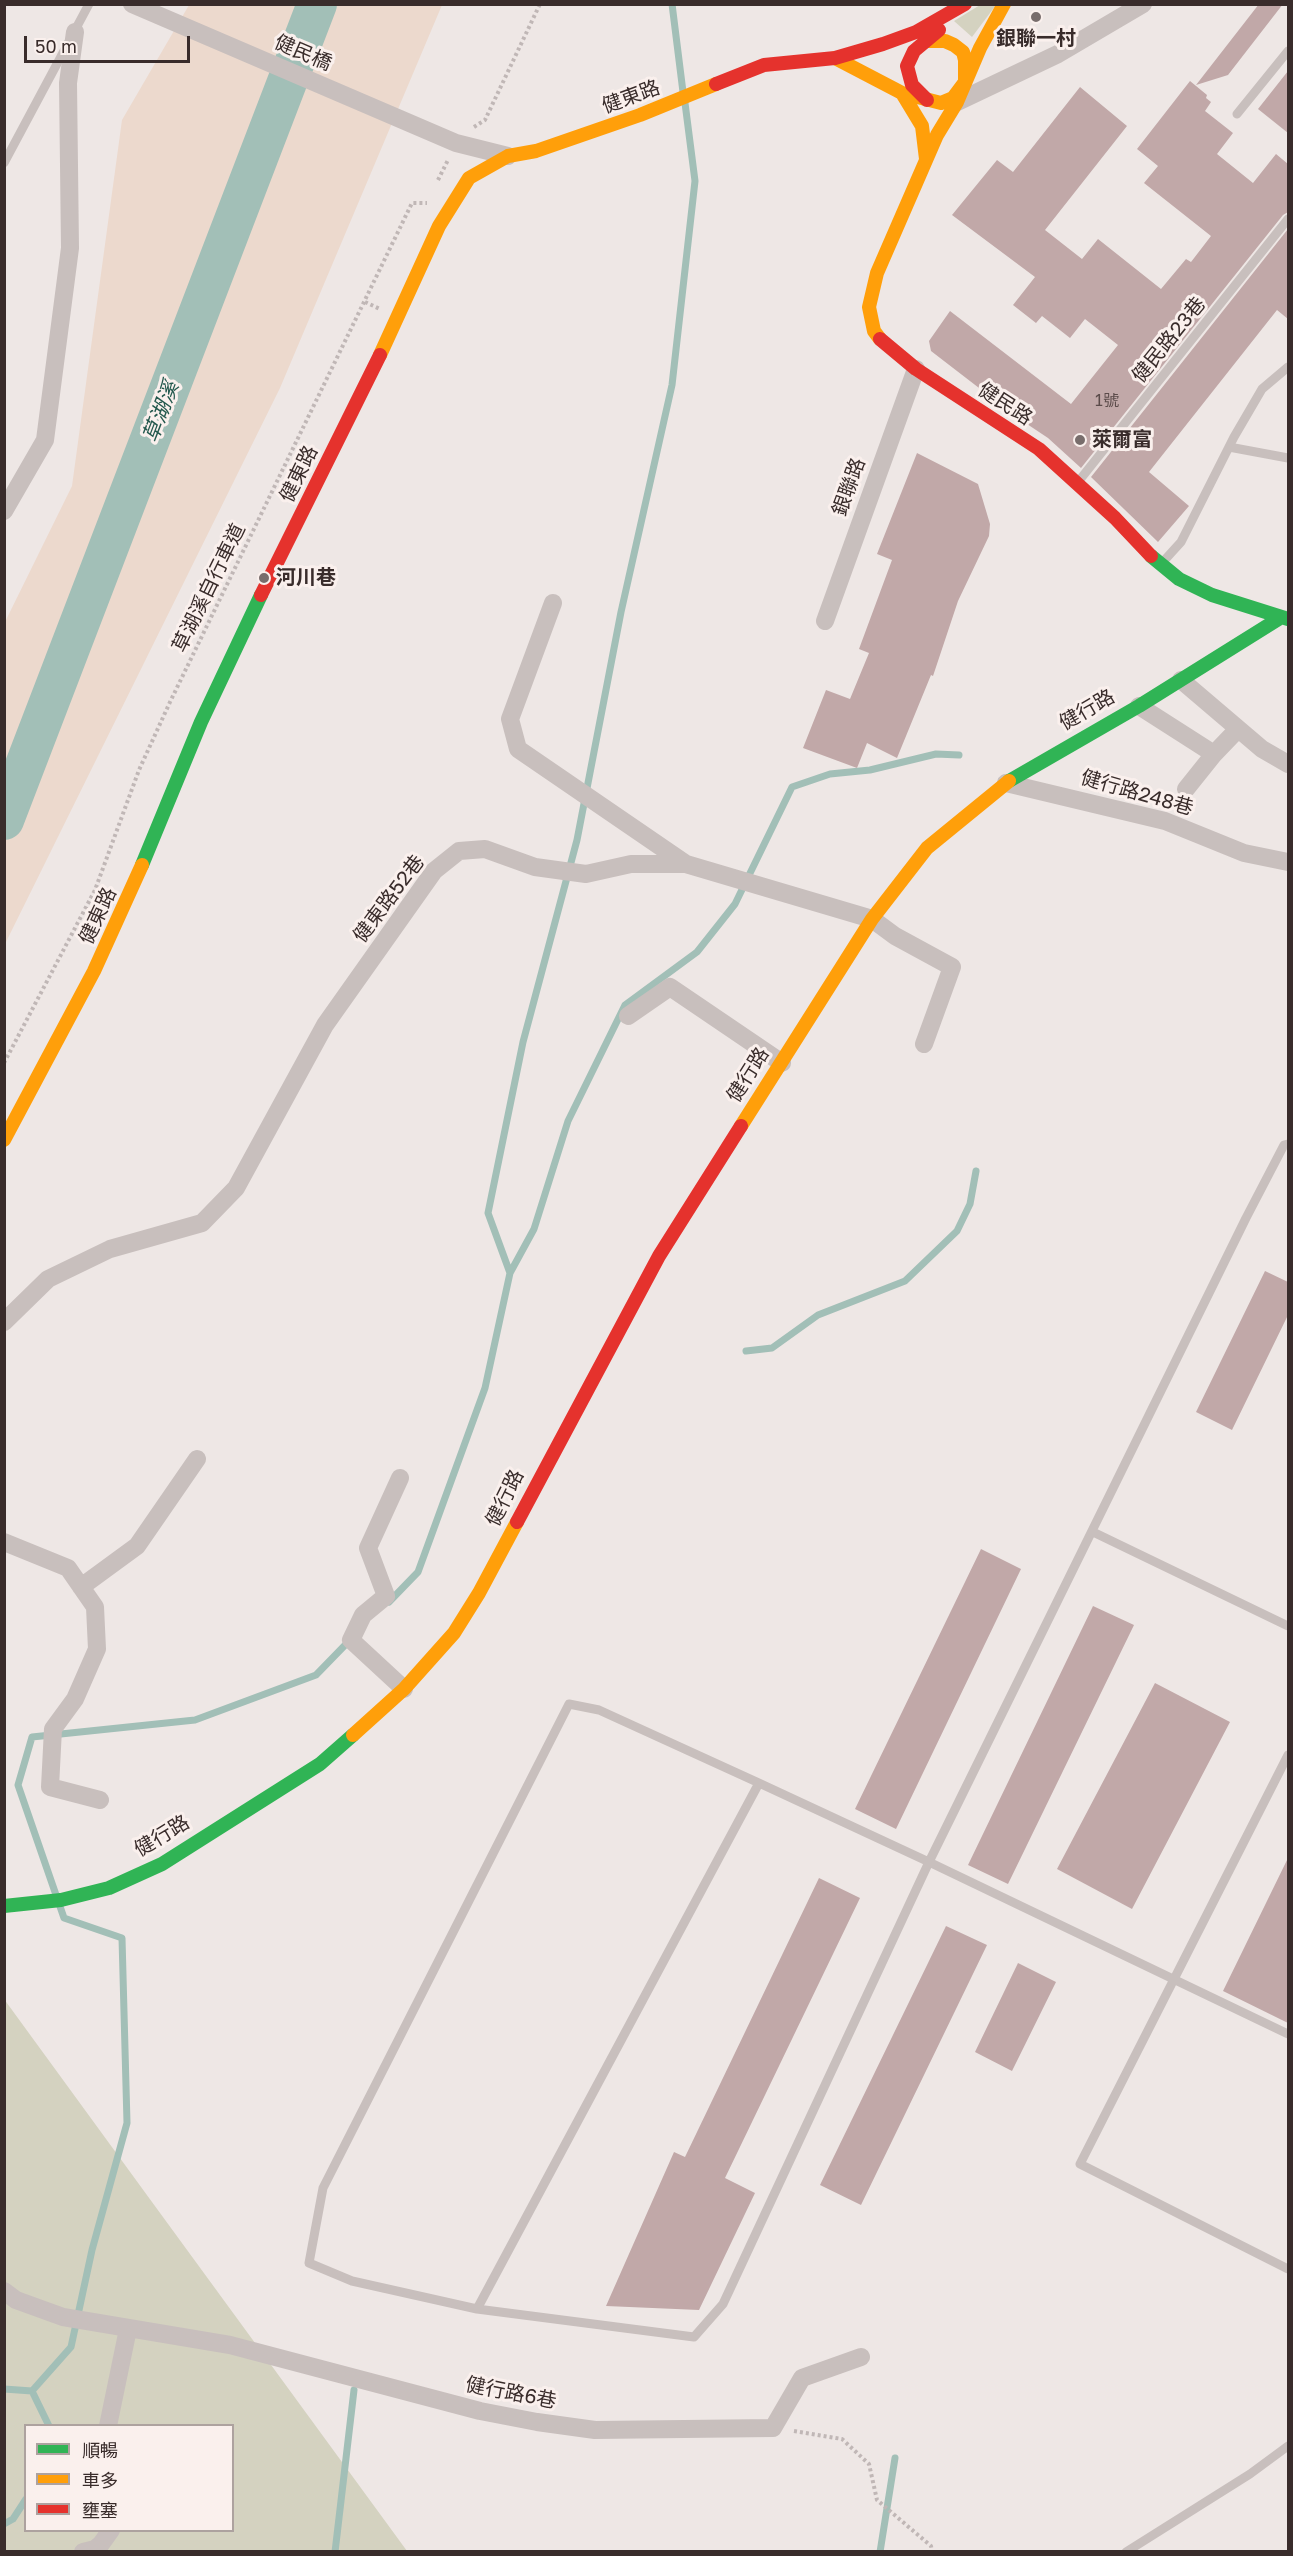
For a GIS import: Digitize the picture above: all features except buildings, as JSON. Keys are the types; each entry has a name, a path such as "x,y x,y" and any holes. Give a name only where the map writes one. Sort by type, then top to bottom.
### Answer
{"street":[{"name":"健民橋","path":"132,4 456,143 508,156"},
{"name":"健民路","path":"1004,4 980,48 957,102 937,135 881,262 869,307 874,331 882,341 916,369 1039,449 1114,518 1160,565 1179,579 1212,595 1284,619"},
{"path":"957,102 1058,54 1143,4"},
{"name":"健東路","path":"927,100 912,86 907,66 914,51 928,41 963,6"},
{"name":"健東路","path":"4,1140 104,951 132,890 201,722 399,317 439,226 469,177 508,156 536,151 667,105 764,65 835,58 916,32 963,6"},
{"path":"4,511 45,440 70,249 68,83 75,32"},
{"path":"835,58 902,93 941,103 953,98 965,82 963,52 945,41 928,41"},
{"path":"902,93 922,126 926,142 926,164"},
{"name":"銀聯路","path":"825,621 916,369"},
{"path":"553,603 510,719 518,749 686,864 872,919 896,936 952,967 924,1044"},
{"name":"健行路","path":"4,1906 61,1900 110,1888 162,1864 320,1764 404,1689 454,1633 479,1593 659,1256 872,919 927,848 1006,783 1284,619"},
{"path":"1181,680 1262,749 1288,764"},
{"name":"健行路","path":"1139,706 1214,754"},
{"path":"1186,789 1238,729"},
{"name":"健行路248巷","path":"1006,783 1165,821 1244,853 1288,862"},
{"name":"健東路52巷","path":"4,1322 48,1279 110,1249 202,1223 236,1188 325,1025 434,871 459,851 485,849 535,867 586,874 631,864 686,864"},
{"path":"628,1016 670,987 782,1063"},
{"path":"81,1587 137,1546 197,1459"},
{"path":"400,1478 368,1548 386,1596 363,1615 351,1640 404,1689"},
{"path":"4,1542 68,1568 95,1607 98,1649 75,1699 53,1729 50,1787 100,1800"},
{"name":"健行路6巷","path":"4,2292 16,2300 63,2317 230,2345 470,2408 537,2422 595,2430 773,2428"},
{"path":"108,2424 128,2329"},
{"path":"773,2428 802,2378 861,2357"},
{"path":"83,2552 95,2549 110,2532"}],"lane":[{"path":"4,163 89,4"},
{"path":"1237,114 1288,51"},
{"name":"健民路23巷","path":"1076,484 1288,219"},
{"path":"1160,565 1181,542 1262,388 1288,367"},
{"path":"1229,447 1288,458"},
{"path":"1288,1144 1284,1145 1251,1208 1094,1532 929,1862 723,2304 694,2337 477,2309 352,2281 309,2262 323,2188 569,1704 599,1710 929,1862 1288,2034"},
{"path":"1094,1532 1288,1626"},
{"path":"1288,1755 1080,2164 1288,2269"},
{"path":"477,2309 759,1784"},
{"path":"1126,2552 1250,2474 1288,2446"}],"path":[{"path":"471,128 485,120 540,4"},
{"path":"437,183 456,143"},
{"name":"草湖溪自行車道","path":"4,1064 95,890 139,770 170,702 412,203 427,203 432,193"},
{"path":"773,2428 842,2439 869,2464 877,2500 931,2546 932,2552"}],"shaded area":[{"path":"980,5 996,5 972,37 954,21"},
{"path":"4,1999 407,2551 5,2551"}],"sand":[{"path":"189,5 442,5 280,388 5,944 4,624 72,486 122,120"}],"waterway":[{"name":"草湖溪","path":"4,820 317,4"},
{"path":"672,4 683,92"},
{"path":"389,1602 418,1572 485,1388 510,1273 488,1213 523,1042 577,840 621,612 672,385 695,181 685,103"},
{"path":"510,1273 534,1229 568,1121 625,1005 697,952 735,904 792,787 830,774 870,770 936,754 959,755"},
{"path":"746,1351 772,1348 818,1315 905,1281 957,1231 970,1204 976,1171"},
{"path":"4,2389 32,2391 71,2347 92,2250 127,2123 122,1938 64,1918 18,1785 32,1737 195,1720 316,1675 349,1641"},
{"path":"335,2552 354,2390"},
{"path":"32,2391 48,2424"},
{"path":"880,2552 895,2458"},
{"path":"4,2524 13,2519 24,2502"}],"traffic: fast":[{"path":"1151,556 1179,579 1212,595 1288,619"},
{"path":"142,865 201,722 261,595"},
{"path":"1009,781 1139,706 1280,618"},
{"path":"4,1906 61,1900 109,1888 162,1864 320,1764 353,1735"}],"traffic: slow":[{"path":"880,339 874,331 869,307 877,273 937,135 957,102 980,48 1004,4"},
{"path":"835,58 902,93 941,103 953,98 965,82 965,60 963,52 954,45 945,41 928,41"},
{"path":"380,355 439,226 469,178 508,156 536,151 640,115 716,84"},
{"path":"902,93 922,126 926,159"},
{"path":"741,1126 872,919 927,848 1009,781"},
{"path":"4,1140 94,971 142,865"},
{"path":"353,1735 404,1689 454,1633 479,1593 517,1522"}],"traffic: jam":[{"path":"716,84 764,65 835,58 883,44 916,32 965,4"},
{"path":"927,100 912,85 907,66 914,51 939,30"},
{"path":"880,339 916,369 1039,449 1115,518 1151,556"},
{"path":"261,595 380,355"},
{"path":"517,1522 659,1256 741,1126"}],"place":[{"name":"銀聯一村","path":"1036,17"},
{"name":"萊爾富","path":"1080,440"},
{"name":"河川巷","path":"264,578"}]}
